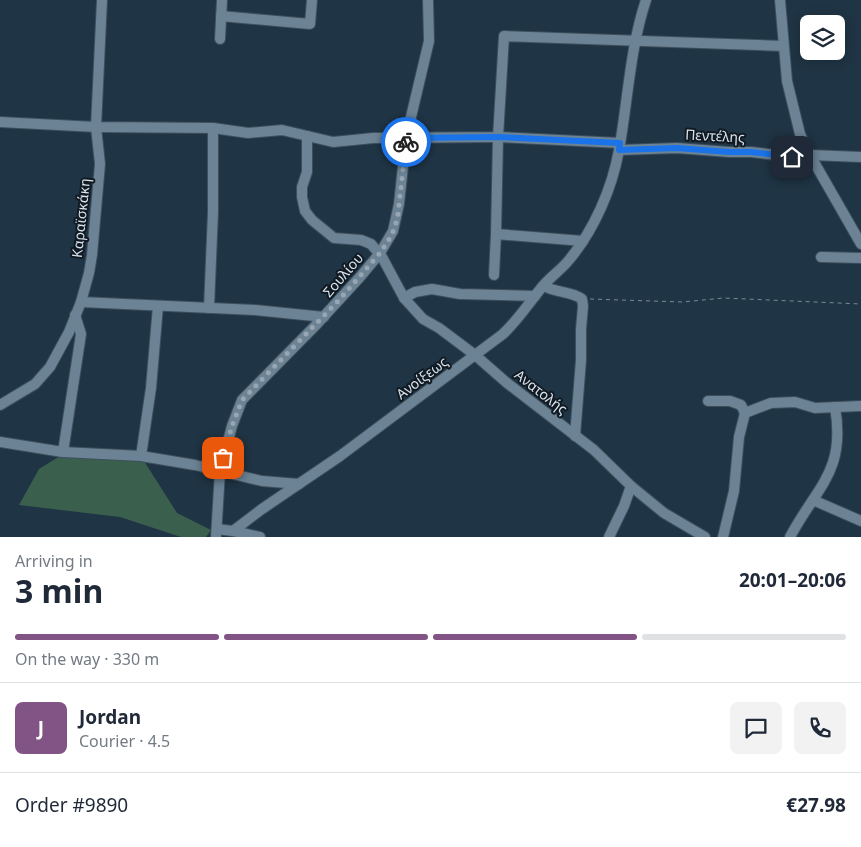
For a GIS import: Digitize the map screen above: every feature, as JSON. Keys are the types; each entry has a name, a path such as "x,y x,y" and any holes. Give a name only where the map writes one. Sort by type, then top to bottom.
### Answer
{"street":[{"name":"Καραϊσκάκη","path":"0,405 35,384 46,373 62,348 81,302 92,255 100,177 96,127 102,0"},
{"path":"220,39 222,0"},
{"path":"221,16 310,24 312,0"},
{"name":"Σουλίου","path":"216,533 217,492 220,471 232,426 242,400 324,317 380,253 390,238 396,222 406,138 429,41 428,0"},
{"name":"Ανοίξεως","path":"233,531 340,456 509,328 535,296 568,262 590,229 608,189 619,146 636,42 646,0"},
{"path":"780,0 787,82 800,134 861,244"},
{"path":"494,275 498,137 504,36 783,46"},
{"name":"Πεντέλης","path":"0,122 96,127 213,128 248,133 282,130 332,142 351,139 498,137 619,146 751,152 784,156 861,157"},
{"path":"209,308 213,212 213,128"},
{"path":"307,136 307,172 302,189 302,203 307,214 334,238 364,241 371,244 380,253"},
{"path":"496,234 583,241"},
{"name":"Ανατολής","path":"380,253 404,298 423,319 440,328 507,383 594,450 631,486 664,512 705,537"},
{"path":"821,257 861,258"},
{"path":"544,286 555,291 577,295 582,299 581,360 575,436"},
{"path":"404,298 415,292 432,289 460,294 535,296"},
{"path":"81,302 209,308 324,317"},
{"path":"141,456 151,388 158,306"},
{"path":"63,452 81,334 76,315"},
{"path":"708,401 730,401 741,405 745,413 739,437 734,491 723,537"},
{"path":"745,413 771,403 795,402 816,408 861,406"},
{"path":"790,537 826,480 835,456 838,423 835,407"},
{"path":"0,442 63,452 141,456 196,465 262,481 299,484"},
{"path":"609,537 631,486"},
{"path":"813,500 861,521"},
{"path":"216,533 233,531 260,537"}],"path":[{"path":"582,299 683,302 723,298 861,304"}],"green space":[{"path":"60,456 144,461 177,513 211,530 206,537 181,537 120,517 19,505 39,469"}],"way so far":[{"path":"223,458 242,400 340,299 380,253 390,238 398,214 406,142"}],"route":[{"path":"406,142 406,138 498,137 620,143 619,150 677,148 751,152 792,157"}]}
